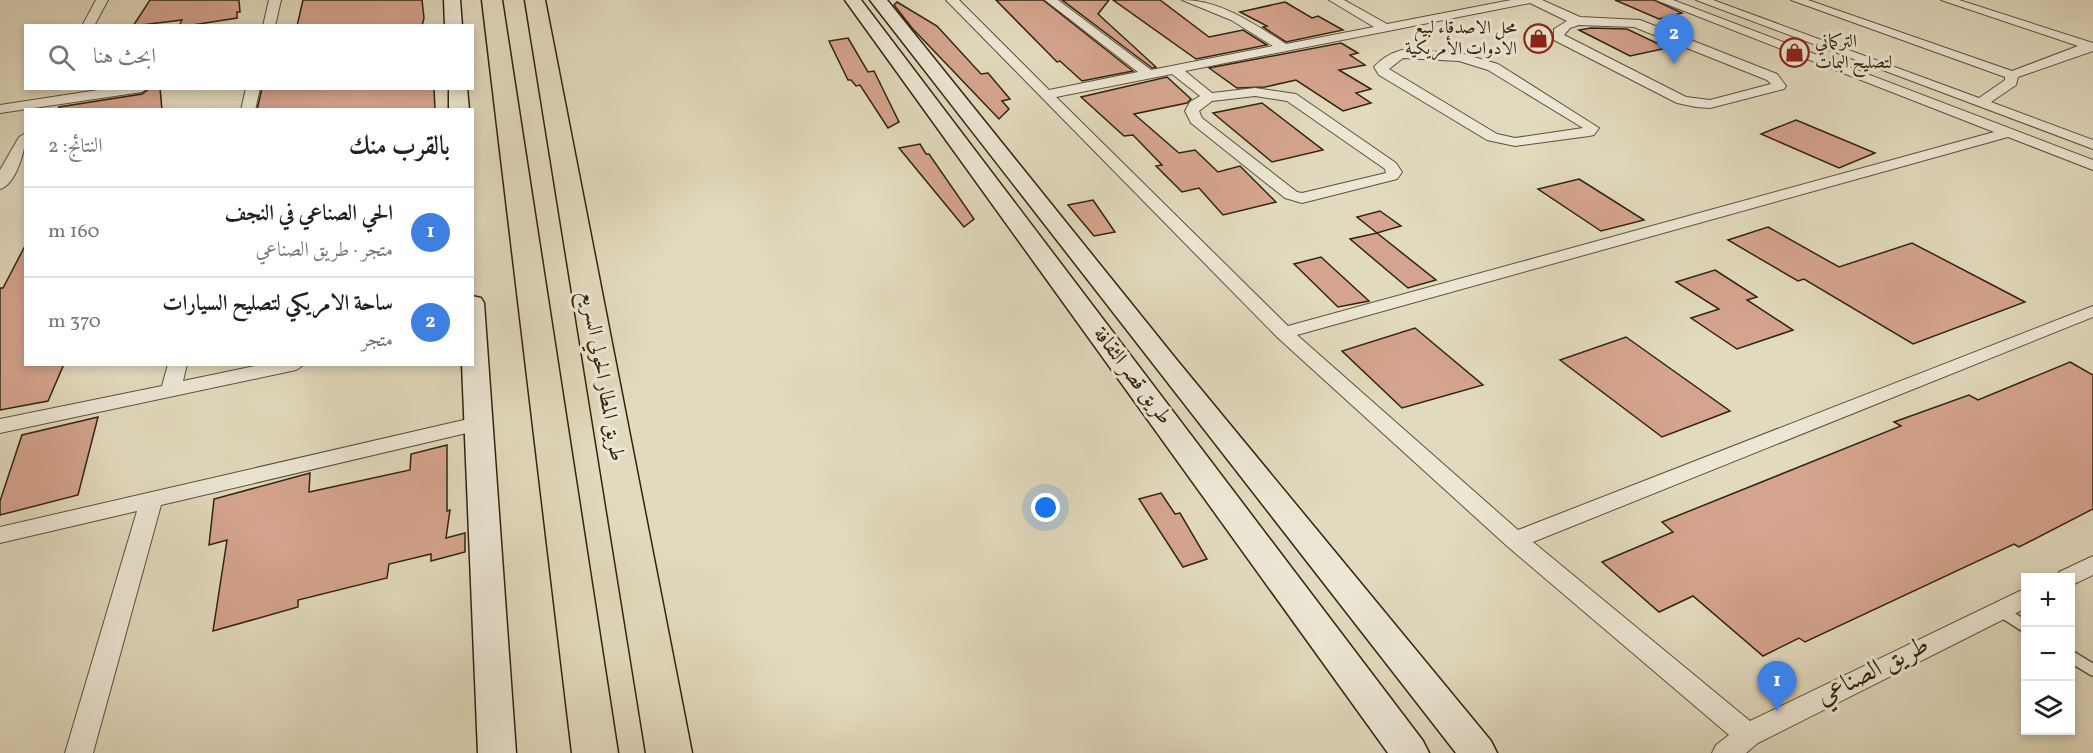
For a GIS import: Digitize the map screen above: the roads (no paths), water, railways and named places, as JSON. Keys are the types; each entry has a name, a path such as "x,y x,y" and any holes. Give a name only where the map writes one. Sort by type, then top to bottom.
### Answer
{"highway":[{"path":"492,0 595,753"},
{"path":"495,23 537,9"},
{"name":"طريق المطار الحولي السريع","path":"537,9 669,753"}],"street":[{"path":"89,24 102,0"},
{"path":"269,24 275,0"},
{"path":"452,0 454,24"},
{"name":"طريق قصر الثقافة","path":"853,0 1410,753"},
{"name":"طريق قصر الثقافة","path":"878,0 1478,753"},
{"path":"952,0 1284,333 1515,540 1748,735"},
{"path":"1051,0 1146,73"},
{"path":"1188,0 1235,17 1283,47"},
{"path":"1335,0 1383,27"},
{"path":"1466,0 1485,9"},
{"path":"1048,94 1146,73 1530,0 1578,21 1636,23 1772,77 1779,86 1710,104 1682,100 1558,37 1558,32 1566,25 1578,21"},
{"path":"1662,0 2093,165"},
{"path":"1702,0 2093,145"},
{"path":"1797,0 2012,75 2091,46"},
{"path":"1947,0 2091,46"},
{"path":"1363,32 1401,54 1460,57 1493,67 1592,128 1589,132 1515,142 1492,137 1384,72 1381,67 1383,63 1401,54"},
{"path":"1173,68 1209,97 1255,92 1291,97 1391,166 1394,172 1392,177 1312,198 1291,195 1196,120 1192,111 1196,105 1209,97"},
{"path":"1981,103 2011,82 2012,75"},
{"path":"42,106 51,90"},
{"path":"0,109 42,106 131,90"},
{"path":"248,108 253,90"},
{"path":"458,90 459,108"},
{"path":"1284,333 2008,133"},
{"path":"0,184 24,141"},
{"path":"1515,540 2093,311"},
{"path":"474,333 481,423 497,753"},
{"path":"171,390 177,366"},
{"path":"0,426 286,366"},
{"path":"0,535 481,423"},
{"path":"79,753 151,500"},
{"path":"2075,574 2093,565"},
{"name":"طريق الصناعي","path":"1726,753 1748,735 2021,599"}],"lane":[{"path":"1999,610 2021,624"},
{"path":"2075,659 2093,670"}],"place":[{"name":"محل الاصدقاء لبيع الادوات الأمريكية","path":"1538,38"},
{"name":"التركماني لتصليح البمات","path":"1794,52"},
{"name":"ساحة الامريكي لتصليح السيارات","path":"1674,64"},
{"name":"الحي الصناعي في النجف","path":"1777,711"}]}
